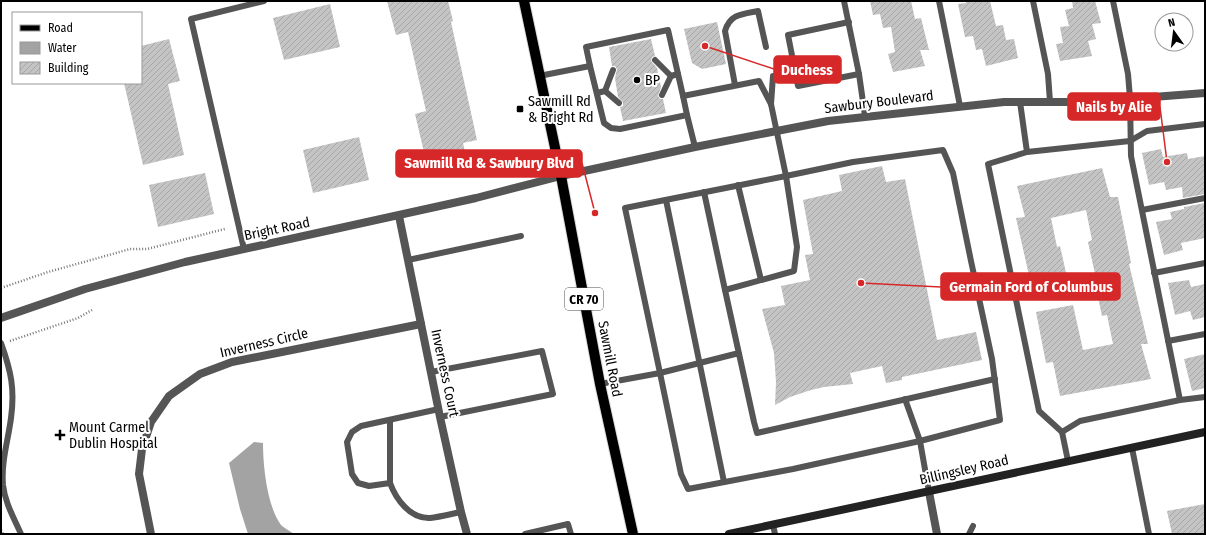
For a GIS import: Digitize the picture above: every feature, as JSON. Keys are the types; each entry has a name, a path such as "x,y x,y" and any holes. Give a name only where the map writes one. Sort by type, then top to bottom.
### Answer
{"main road":[{"name":"Sawmill Road","path":"524,1 560,176 600,384 632,534"}],"street":[{"name":"Sawbury Boulevard","path":"560,176 776,131 828,121 865,116 1004,102 1088,102 1205,93"},
{"name":"Bright Road","path":"1,318 122,278 185,262 399,216 560,176"},
{"name":"Inverness Court","path":"399,216 431,372 467,534"},
{"name":"Inverness Circle","path":"151,534 139,474 142,448 152,422 169,396 200,374 232,362 421,324"},
{"name":"Billingsley Road","path":"729,534 1205,432"},
{"path":"929,492 937,534"}],"lane":[{"path":"244,249 191,19 264,1"},
{"path":"844,1 859,74 865,116"},
{"path":"939,1 960,106"},
{"path":"1033,1 1048,74 1050,102"},
{"path":"1113,1 1128,74 1131,156 1180,400"},
{"path":"735,85 725,31 731,20 737,15 758,11 766,47"},
{"path":"849,22 788,35 798,86 859,74"},
{"path":"687,115 620,129 611,128 604,123 586,47 668,30 695,147"},
{"path":"655,60 670,76"},
{"path":"539,76 590,66"},
{"path":"605,91 612,70"},
{"path":"670,76 678,74"},
{"path":"662,95 670,76"},
{"path":"725,290 794,271 797,247 786,176 771,104 773,76"},
{"path":"683,96 759,81 771,104"},
{"path":"597,93 605,91"},
{"path":"605,91 619,103"},
{"path":"1020,102 1027,152"},
{"path":"1068,462 1062,432 1039,411 988,164 1027,152 1130,141 1147,132 1205,124"},
{"path":"943,150 953,173 970,261 992,359 1000,420 920,441 793,469 688,489 681,474 625,208 738,185 853,162 943,150"},
{"path":"738,185 761,280"},
{"path":"704,192 738,353 757,433 995,379"},
{"path":"1142,210 1205,198"},
{"path":"666,200 724,482"},
{"path":"408,260 521,236"},
{"path":"1154,273 1205,263"},
{"path":"1168,341 1205,334"},
{"path":"1,343 13,385 11,420 3,461 3,485 7,502 21,534"},
{"path":"390,483 369,486 358,483 352,474 347,442 352,432 361,426 553,394 542,351 431,372"},
{"path":"600,384 660,373 738,353"},
{"path":"1062,432 1080,421 1180,400 1205,397"},
{"path":"905,399 920,441 929,492"},
{"path":"390,420 390,483 395,495 405,508 415,515 428,518 461,512"},
{"path":"1132,448 1149,534"},
{"path":"525,534 568,524 571,534"},
{"path":"773,525 775,534"},
{"path":"970,534 972,526"}],"path":[{"path":"1,288 48,272 130,249 147,249 225,229"},
{"path":"15,339 78,318 92,310"},
{"path":"1,530 3,534"}],"water":[{"path":"254,442 263,443 267,486 276,517 281,525 294,534 248,534 240,509 229,463"}],"building":[{"path":"387,1 448,1 453,21 451,22 477,140 463,143 466,156 427,165 415,114 426,111 408,32 396,35"},
{"path":"870,1 911,1 915,19 921,18 929,50 920,50 925,66 893,72 888,54 895,52 891,27 883,28 880,14 873,15"},
{"path":"966,1 990,1 996,26 1003,25 1006,40 1014,39 1018,58 986,66 982,49 976,50 973,36 965,37 958,4 966,3"},
{"path":"1072,1 1095,1 1101,23 1092,24 1096,39 1088,41 1092,56 1060,61 1056,44 1063,43 1060,27 1069,26 1065,10 1073,8"},
{"path":"330,4 340,47 284,60 273,18"},
{"path":"717,22 726,64 702,69 692,63 684,29"},
{"path":"169,39 180,81 168,84 184,155 143,165 124,84 142,84 142,46"},
{"name":"BP","path":"651,39 655,56 652,57 651,61 657,68 661,87 658,96 660,99 663,99 666,113 623,121 620,107 623,106 623,102 618,97 615,78 617,69 615,66 612,66 609,47"},
{"path":"359,137 369,180 313,193 303,150"},
{"path":"1161,149 1163,157 1187,153 1188,159 1205,156 1205,194 1183,198 1182,187 1166,190 1164,182 1149,185 1142,153"},
{"path":"882,166 886,182 905,179 937,340 976,332 982,360 902,377 902,380 886,383 882,366 850,373 853,384 811,390 790,397 775,405 776,382 774,353 762,309 785,305 781,286 810,280 805,255 813,254 803,200 842,191 839,175"},
{"path":"1102,168 1110,197 1118,197 1131,263 1129,264 1148,344 1141,344 1151,379 1060,396 1053,362 1046,363 1036,312 1073,305 1083,350 1113,344 1107,315 1102,316 1095,283 1097,283 1088,242 1092,240 1086,210 1051,218 1057,247 1060,246 1067,277 1031,284 1016,218 1025,217 1017,186"},
{"path":"205,173 214,214 158,227 149,185"},
{"path":"1205,203 1205,238 1181,243 1183,250 1164,255 1156,222 1172,219 1170,212 1184,209 1184,207"},
{"path":"1189,280 1191,287 1205,284 1205,317 1193,320 1190,311 1175,315 1168,283"},
{"path":"1205,354 1205,388 1192,391 1184,359"},
{"path":"1205,504 1205,534 1172,534 1167,511"}],"place":[{"name":"Duchess","path":"705,46"},
{"name":"BP","path":"637,80"},
{"name":"Sawmill Rd & Bright Rd","path":"520,109"},
{"name":"Nails by Alie","path":"1167,162"},
{"name":"Sawmill Rd & Sawbury Blvd","path":"595,213"},
{"name":"Germain Ford of Columbus","path":"861,283"},
{"name":"Mount Carmel Dublin Hospital","path":"60,435"}]}
